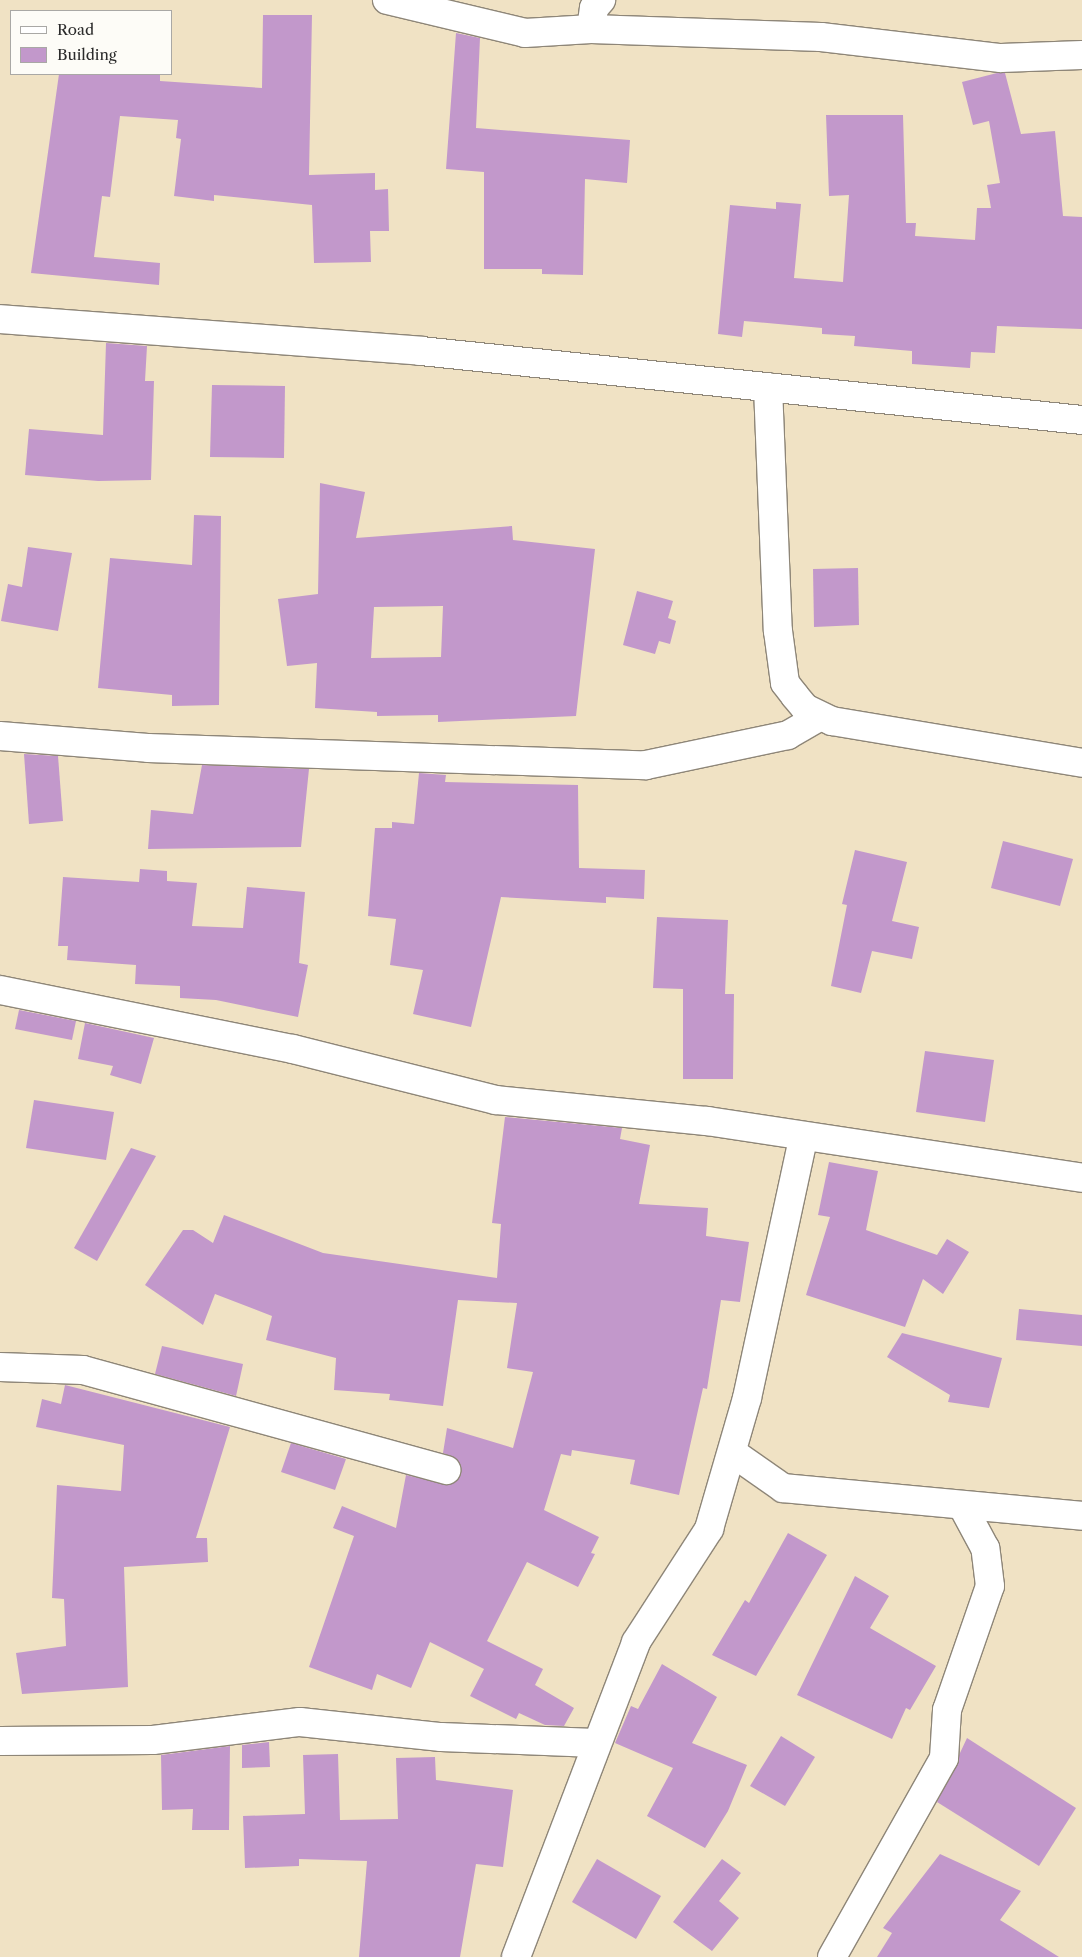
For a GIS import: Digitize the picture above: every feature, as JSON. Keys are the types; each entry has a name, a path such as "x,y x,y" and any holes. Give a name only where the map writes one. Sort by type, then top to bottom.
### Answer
{"street":[{"path":"387,0 525,33 591,29 822,36 1001,58 1082,55"},
{"path":"591,29 594,8 601,0"},
{"path":"0,319 421,351 1082,420"},
{"path":"768,387 778,631 785,683 819,717 956,745 1082,763"},
{"path":"0,736 148,748 646,765 788,735 819,717"},
{"path":"0,990 293,1049 496,1100 707,1121 803,1139 1082,1178"},
{"path":"516,1957 595,1743 636,1642 709,1529 733,1453 803,1139"},
{"path":"0,1368 83,1370 446,1470"},
{"path":"733,1453 783,1488 963,1507 1082,1516"},
{"path":"832,1957 944,1758 947,1710 990,1586 985,1548 963,1507"},
{"path":"0,1741 153,1740 300,1722 441,1737 595,1743"}],"building":[{"path":"263,15 312,15 309,175 375,173 375,190 388,189 389,231 370,231 371,262 314,263 312,205 214,195 214,201 174,196 181,139 176,138 178,120 120,116 110,197 102,196 94,257 160,263 159,285 31,273 59,75 160,75 160,81 262,88"},
{"path":"456,33 480,38 476,128 630,140 627,183 585,179 583,275 542,274 542,269 484,269 484,172 446,169"},
{"path":"997,73 1005,73 1021,134 1055,131 1063,216 1082,217 1082,329 997,326 995,353 971,352 970,368 912,364 912,351 854,346 855,336 822,334 822,328 744,321 742,337 718,334 730,205 776,209 776,202 801,204 794,278 843,282 849,195 829,196 826,115 903,115 906,223 916,223 915,236 975,240 977,208 991,208 987,185 1000,183 989,121 973,125 962,82"},
{"path":"106,343 147,346 145,381 154,381 151,480 98,481 25,475 29,429 103,435"},
{"path":"212,385 285,386 284,458 210,457"},
{"path":"320,483 365,492 356,538 512,526 513,540 595,549 576,716 438,722 438,715 377,716 377,712 315,708 317,663 287,666 278,599 318,594","holes":["443,606 441,657 371,658 374,607"]},
{"path":"194,515 221,516 219,705 172,706 172,695 98,688 110,558 192,565"},
{"path":"28,547 72,553 58,631 1,621 8,584 22,587"},
{"path":"858,568 859,625 814,627 813,569"},
{"path":"637,591 673,601 668,618 676,621 670,644 659,641 655,654 623,645"},
{"path":"24,754 58,756 63,821 29,824"},
{"path":"202,765 309,769 301,847 148,849 151,810 193,814"},
{"path":"419,773 446,775 445,782 578,785 579,868 645,870 644,899 606,897 606,903 501,897 471,1027 413,1014 423,970 390,965 396,919 368,916 375,828 392,828 392,822 414,824"},
{"path":"1003,841 1073,859 1060,906 991,888"},
{"path":"855,850 907,862 892,921 919,927 912,959 872,951 861,993 831,986 847,905 842,904"},
{"path":"140,869 167,871 167,881 197,883 192,926 243,928 247,887 305,892 299,963 308,965 298,1017 216,1000 180,998 180,986 135,984 136,965 67,960 68,946 58,946 63,877 139,882"},
{"path":"657,917 728,920 725,994 734,994 733,1079 683,1079 683,989 653,988"},
{"path":"19,1010 76,1021 72,1040 15,1029"},
{"path":"85,1023 154,1038 141,1084 110,1075 113,1066 78,1059"},
{"path":"925,1051 994,1060 985,1122 916,1112"},
{"path":"34,1100 114,1112 106,1160 26,1148"},
{"path":"505,1117 622,1128 620,1139 650,1145 639,1204 708,1208 706,1236 749,1242 740,1302 721,1300 707,1389 703,1388 679,1495 630,1484 635,1460 572,1450 571,1456 561,1454 544,1510 599,1537 591,1553 595,1554 578,1587 527,1562 487,1641 543,1669 535,1685 574,1708 564,1726 545,1725 519,1713 516,1719 470,1696 484,1669 430,1642 411,1688 377,1674 372,1690 309,1667 354,1536 333,1528 342,1506 396,1528 406,1475 449,1485 461,1475 457,1459 443,1453 447,1428 513,1448 533,1372 507,1368 517,1303 458,1300 443,1406 389,1400 390,1394 334,1390 336,1358 266,1340 272,1316 215,1294 203,1325 145,1285 183,1230 193,1230 213,1243 224,1215 323,1253 497,1278 501,1224 492,1223"},
{"path":"131,1148 156,1156 97,1261 74,1248"},
{"path":"829,1162 878,1171 866,1230 937,1255 947,1239 969,1252 943,1294 923,1279 905,1327 806,1295 830,1217 818,1215"},
{"path":"1019,1309 1082,1315 1082,1346 1016,1340"},
{"path":"902,1333 1002,1358 989,1408 948,1402 950,1395 887,1357"},
{"path":"162,1346 243,1364 236,1396 155,1374"},
{"path":"65,1385 230,1427 196,1538 207,1538 208,1562 124,1567 128,1687 22,1694 16,1653 66,1646 64,1599 52,1598 57,1485 121,1491 124,1445 36,1427 42,1399 61,1404"},
{"path":"291,1443 346,1459 335,1490 281,1472"},
{"path":"788,1533 827,1555 756,1676 712,1655 745,1600 749,1603"},
{"path":"855,1576 889,1596 870,1628 936,1666 910,1710 906,1708 892,1739 797,1695"},
{"path":"662,1664 717,1697 692,1743 747,1765 728,1811 705,1848 647,1816 673,1768 615,1743 631,1706 638,1709"},
{"path":"781,1736 815,1757 785,1806 750,1786"},
{"path":"967,1738 1076,1808 1039,1866 937,1802"},
{"path":"269,1742 270,1767 242,1768 242,1745"},
{"path":"230,1746 229,1830 192,1830 193,1809 162,1810 161,1755"},
{"path":"338,1754 340,1820 398,1819 396,1758 435,1757 436,1780 513,1790 503,1867 476,1864 460,1957 359,1957 367,1861 299,1859 299,1866 245,1868 243,1816 305,1814 303,1755"},
{"path":"940,1854 1021,1891 1000,1920 1059,1957 877,1957 892,1933 883,1928"},
{"path":"597,1859 661,1896 636,1939 572,1902"},
{"path":"722,1859 741,1873 719,1901 739,1918 712,1951 673,1922"}]}
